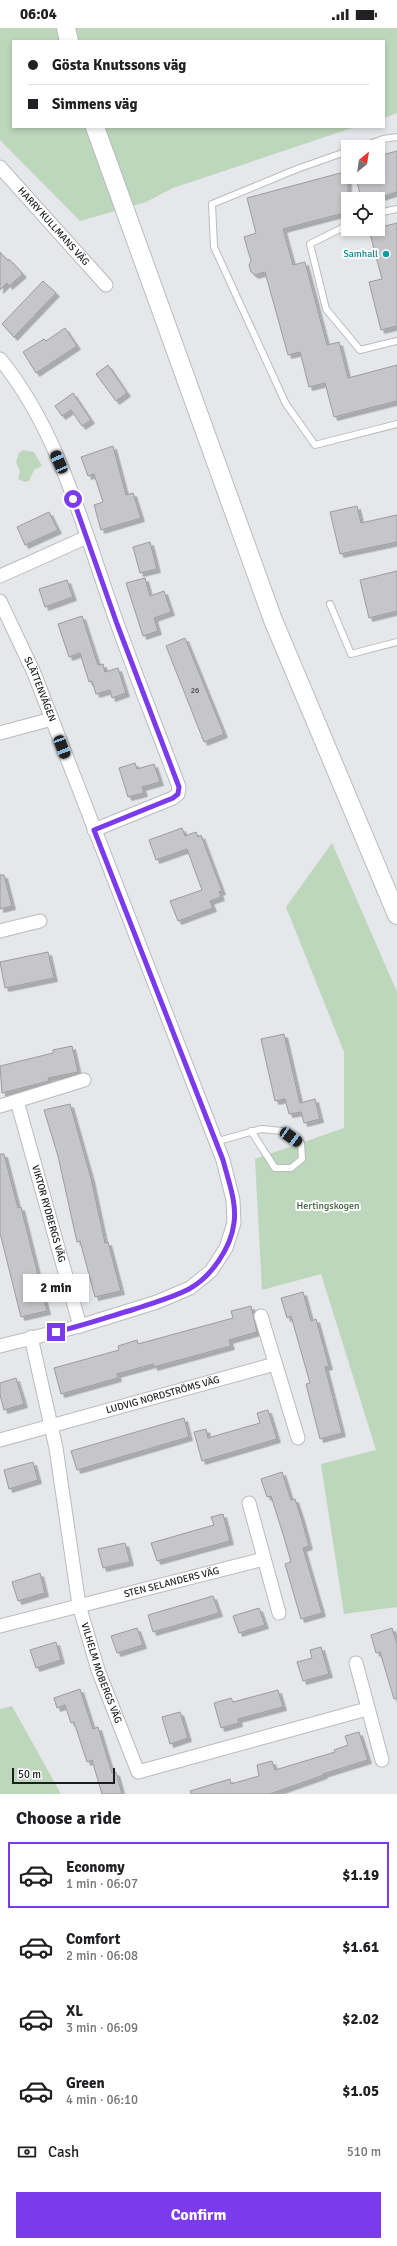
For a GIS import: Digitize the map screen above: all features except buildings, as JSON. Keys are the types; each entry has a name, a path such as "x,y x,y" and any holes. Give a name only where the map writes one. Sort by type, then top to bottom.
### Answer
{"main road":[{"path":"66,28 70,40"},
{"path":"96,128 273,620 397,916"}],"street":[{"name":"HARRY KULLMANS VÄG","path":"0,167 106,285"},
{"path":"0,359 21,388 50,440 64,473 117,624 179,787 178,794 173,798 94,830"},
{"path":"0,576 87,537"},
{"name":"SLÄTTENVÄGEN","path":"0,601 34,673 52,719 223,1160 234,1200 234,1223 226,1248 211,1271 190,1288 157,1302 80,1326 31,1337 0,1346"},
{"path":"0,733 52,719"},
{"path":"0,930 40,921"},
{"path":"0,1106 84,1080"},
{"name":"VIKTOR RYDBERGS VÄG","path":"17,1101 80,1326"},
{"path":"261,1316 298,1438"},
{"name":"VILHELM MOBERGS VÄG","path":"31,1337 56,1448 78,1605 98,1670 138,1772 367,1709"},
{"name":"LUDVIG NORDSTRÖMS VÄG","path":"0,1440 275,1364"},
{"path":"249,1503 279,1613"},
{"name":"STEN SELANDERS VÄG","path":"0,1626 264,1559"},
{"path":"356,1662 367,1709 382,1760"}],"lane":[{"path":"380,140 397,137"},
{"path":"341,153 297,169 212,204 214,247 286,404 315,445 397,424"},
{"path":"385,212 397,209"},
{"path":"341,228 310,244 326,309 360,350 397,341"},
{"path":"330,604 351,654 397,642"},
{"path":"215,1142 251,1131 260,1129 282,1130 300,1144 302,1159 291,1168 275,1168 251,1131"}],"green space":[{"path":"0,28 397,28 397,113 385,118 385,40 12,40 12,128 352,128 173,188 146,202 80,221 0,140"},
{"path":"23,450 34,452 42,466 34,470 29,481 25,482 18,479 20,471 16,462 19,453"},
{"name":"Hertingskogen","path":"332,843 397,992 397,1607 344,1614 321,1464 376,1450 321,1274 262,1290 255,1159 344,1128 344,1052 286,907"},
{"path":"12,1706 61,1794 0,1794 0,1709"}],"place":[{"name":"Samhall","path":"386,254"}],"route":[{"path":"56,1332 157,1302 190,1288 211,1271 226,1248 234,1223 234,1200 223,1160 94,830 173,798 178,794 179,787 117,624 73,499"}]}
